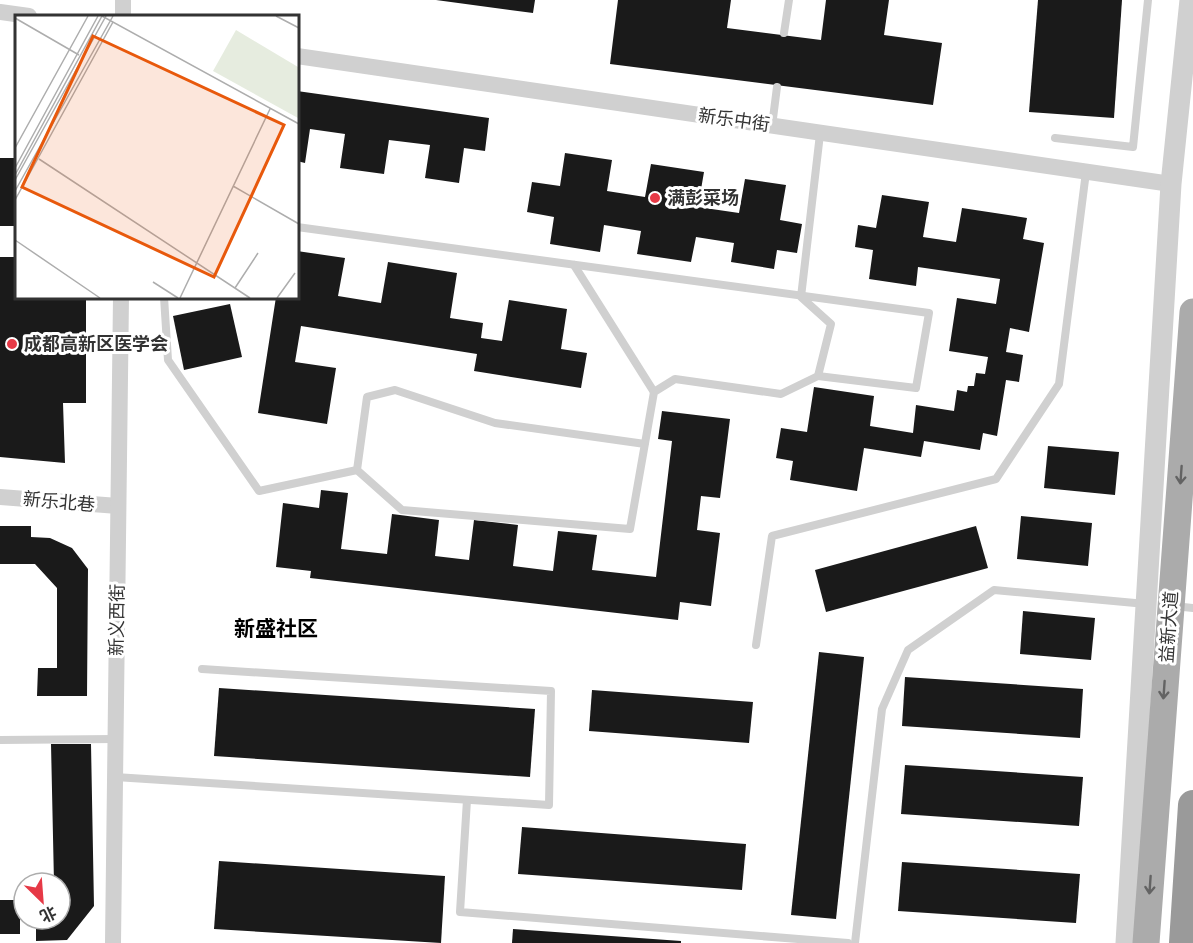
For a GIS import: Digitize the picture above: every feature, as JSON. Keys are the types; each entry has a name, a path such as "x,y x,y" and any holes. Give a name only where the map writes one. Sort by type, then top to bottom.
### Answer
{"highway":[{"path":"1184,943 1193,805"}],"main road":[{"name":"益新大道","path":"1146,943 1193,312"}],"street":[{"path":"1126,943 1171,184 1190,0"},
{"path":"0,12 22,15"},
{"name":"新乐中街","path":"298,56 1171,184"},
{"name":"新义西街","path":"113,943 121,298"},
{"name":"新乐北巷","path":"0,497 118,506"}],"lane":[{"path":"784,33 789,0"},
{"path":"1055,138 1133,147 1148,0"},
{"path":"772,126 777,87"},
{"path":"801,297 820,134"},
{"path":"756,645 772,536 996,479 1059,384 1086,172"},
{"path":"298,227 929,313 916,388 818,376 781,394 675,379 654,392"},
{"path":"357,470 402,510 630,529 654,392 574,265"},
{"path":"801,297 831,324 818,376"},
{"path":"164,298 168,360 259,490 357,470"},
{"path":"357,470 367,397 395,390 495,423 645,444"},
{"path":"855,943 882,709 908,650 994,590 1193,608"},
{"path":"115,777 549,805 551,691 202,669"},
{"path":"0,740 116,739"},
{"path":"467,800 460,912 848,943"}],"building":[{"path":"436,0 535,0 533,13"},
{"path":"618,0 731,0 727,28 821,40 826,0 889,0 884,35 942,43 933,105 610,64"},
{"path":"1038,0 1122,0 1114,118 1029,112"},
{"path":"298,91 489,118 485,151 464,148 459,183 425,178 430,145 389,140 384,174 340,168 345,134 310,129 305,163 298,161"},
{"path":"565,153 612,160 607,191 645,197 651,164 704,172 698,207 739,213 745,179 786,185 780,220 802,224 797,253 777,250 774,269 731,262 734,243 696,237 691,262 637,254 641,231 604,225 600,252 550,244 554,217 527,212 532,182 560,186"},
{"path":"0,158 15,158 15,226 0,226"},
{"path":"882,195 929,202 923,237 956,242 962,208 1027,218 1023,239 1044,243 1029,332 1010,328 1006,352 1023,355 1019,382 1006,380 997,436 983,433 980,450 924,441 921,457 864,448 857,491 790,480 793,461 776,458 781,428 807,432 814,387 874,396 870,426 913,433 916,405 954,411 957,390 967,392 968,386 974,386 976,373 985,374 988,357 949,351 957,298 996,304 1000,279 918,267 916,286 869,279 873,250 855,247 858,225 876,228"},
{"path":"298,251 345,258 338,296 381,303 388,262 457,273 450,318 483,323 481,338 502,341 509,300 567,309 561,349 587,353 581,388 474,371 477,354 301,326 295,362 336,368 327,424 258,413 276,298 298,298"},
{"path":"0,257 15,257 15,298 86,298 86,403 63,403 65,463 0,457"},
{"path":"230,304 242,357 184,370 173,316"},
{"path":"662,411 730,419 720,498 701,496 697,530 720,533 711,606 680,602 678,620 310,578 311,571 276,567 283,503 319,508 321,490 348,493 341,549 387,554 392,514 439,520 435,556 469,560 474,520 518,525 513,566 553,571 558,531 597,535 592,570 656,577 672,441 658,439"},
{"path":"1048,446 1119,452 1115,495 1044,488"},
{"path":"1021,516 1092,523 1088,566 1017,559"},
{"path":"0,526 31,526 31,537 50,538 72,548 88,569 87,696 37,696 38,668 57,668 57,588 35,564 0,564"},
{"path":"976,526 988,568 826,612 815,570"},
{"path":"1023,611 1095,618 1091,660 1020,654"},
{"path":"819,652 864,657 836,919 791,915"},
{"path":"905,677 1083,689 1080,738 902,726"},
{"path":"219,688 535,709 530,777 214,756"},
{"path":"592,690 753,702 749,743 589,731"},
{"path":"51,744 91,744 94,906 67,940 36,941 36,931 72,931 72,871 54,871"},
{"path":"905,765 1083,777 1079,826 901,814"},
{"path":"522,827 746,844 742,890 518,874"},
{"path":"219,861 445,876 441,943 214,929"},
{"path":"902,862 1080,874 1076,923 898,911"},
{"path":"0,900 12,900 12,931 20,931 20,934 0,934"},
{"path":"513,929 681,941 681,943 512,943"}],"place":[{"name":"满彭菜场","path":"655,198"},
{"name":"成都高新区医学会","path":"12,344"}],"district":[{"name":"新盛社区","path":"276,628"}]}
